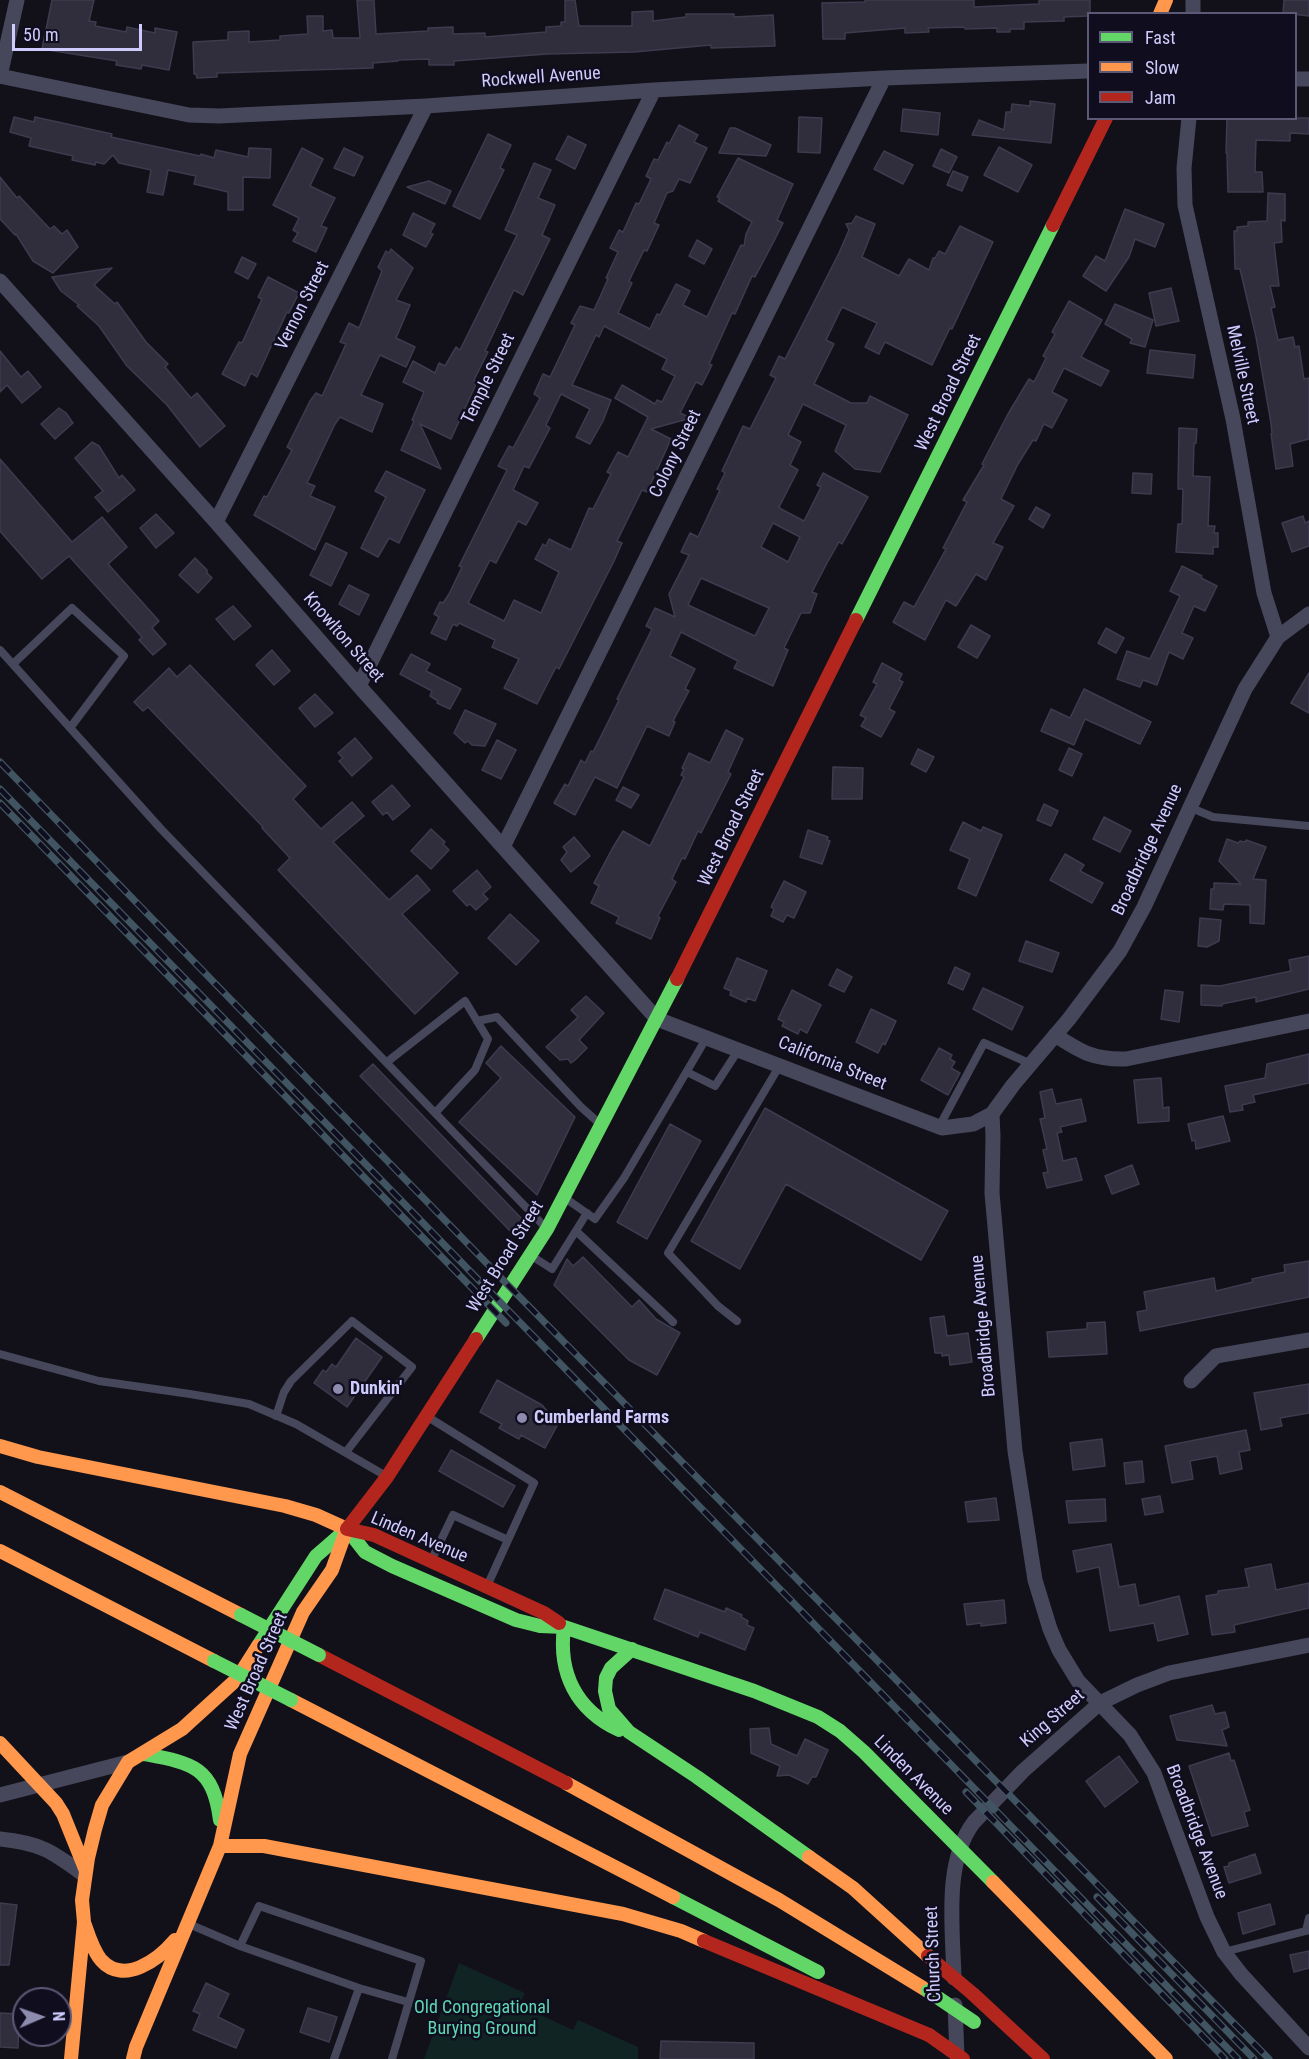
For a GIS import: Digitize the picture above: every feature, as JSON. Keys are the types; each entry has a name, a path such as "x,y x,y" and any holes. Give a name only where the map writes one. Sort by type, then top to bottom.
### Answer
{"main road":[{"name":"West Broad Street","path":"71,2059 84,1922 82,1900 90,1844 102,1805 128,1762 182,1729 237,1679 316,1556 347,1529 387,1477 547,1229 657,1019 1105,120"},
{"path":"0,1446 38,1456 285,1506 316,1515 347,1529"},
{"path":"0,1492 654,1830 827,1929 928,1991 986,2031"},
{"name":"West Broad Street","path":"133,2059 221,1842 240,1754 303,1612 332,1570 347,1529"},
{"name":"Linden Avenue","path":"347,1529 374,1535 544,1613 564,1627"},
{"name":"Linden Avenue","path":"347,1529 365,1552 516,1620 540,1626 564,1627 632,1649 765,1695 829,1724 864,1752 1166,2059"},
{"path":"0,1551 789,1956 905,2020 963,2059"},
{"path":"564,1627 561,1652 576,1692 583,1703 599,1719 614,1728 629,1732"},
{"path":"632,1649 611,1668 604,1690 609,1709 629,1732 697,1777 853,1888 1043,2059"},
{"path":"0,1743 56,1803 63,1814 86,1873"},
{"name":"West Broad Street","path":"144,1754 190,1764 213,1784 219,1801 221,1842"},
{"path":"221,1842 264,1846 623,1914 681,1931 929,2035"},
{"name":"West Broad Street","path":"84,1922 91,1944 101,1960 108,1966 124,1970 140,1968 157,1959 186,1925"}],"street":[{"path":"0,76 17,0"},
{"name":"Rockwell Avenue","path":"0,76 189,115 219,116 426,106 654,90 884,78 1087,71"},
{"name":"Colony Street","path":"503,847 884,78"},
{"name":"Temple Street","path":"359,686 654,90"},
{"name":"Vernon Street","path":"216,522 426,106"},
{"name":"Melville Street","path":"1189,120 1184,168 1185,205 1233,419 1264,592 1278,638"},
{"name":"Knowlton Street","path":"0,281 657,1019"},
{"name":"Broadbridge Avenue","path":"1309,614 1278,638 1245,689 1120,951 992,1114 992,1194 1015,1451 1035,1580 1043,1609 1059,1650 1078,1681 1130,1735 1154,1773 1207,1917 1224,1952 1240,1974 1309,2048"},
{"name":"California Street","path":"657,1019 939,1127 965,1126 992,1114"},
{"path":"1055,1035 1094,1057 1126,1059 1309,1021"},
{"path":"1191,1381 1216,1356 1309,1340"},
{"name":"King Street","path":"960,1848 974,1822 1023,1771 1100,1703 1137,1684 1169,1673 1309,1645"},
{"path":"0,1795 128,1762"},
{"path":"0,1839 29,1843 56,1854 86,1873"},
{"name":"Church Street","path":"957,2059 952,1896 960,1848"}],"lane":[{"path":"13,664 72,608 124,656 70,728"},
{"path":"0,650 161,829 547,1229"},
{"path":"1189,807 1213,817 1309,826"},
{"path":"387,1062 465,1001 488,1040 475,1070 436,1112"},
{"path":"477,1021 497,1017 581,1107 601,1125"},
{"path":"564,1197 595,1220 624,1178 707,1037"},
{"path":"939,1127 984,1043 1031,1064"},
{"path":"687,1072 715,1086 739,1049"},
{"path":"737,1321 718,1306 668,1253 780,1065"},
{"path":"530,1255 552,1269 587,1213"},
{"path":"576,1231 673,1322"},
{"path":"276,1416 284,1392 291,1381 352,1321 412,1367 346,1452"},
{"path":"0,1354 99,1381 249,1404 296,1424 387,1477"},
{"path":"426,1416 534,1483 487,1587"},
{"path":"431,1562 453,1515 508,1540"},
{"path":"240,1946 259,1906 421,1961 392,2059"},
{"path":"1224,1952 1308,1930 1309,1918"},
{"path":"186,1925 358,1988 408,2002"},
{"path":"334,2059 358,1988"}],"green space":[{"name":"Old Congregational Burying Ground","path":"459,1963 525,1993 519,2005 573,2030 578,2020 638,2047 638,2059 424,2059"}],"building":[{"path":"52,0 94,0 89,21 96,22 95,26 126,32 127,27 155,33 155,28 177,32 169,70 142,65 141,69 116,65 117,61 42,49"},
{"path":"357,0 374,0 376,34 453,27 453,34 485,33 485,37 546,32 546,27 561,26 561,22 565,22 565,0 575,0 579,26 632,26 632,12 653,11 653,21 686,17 686,14 734,14 734,17 773,15 775,46 711,48 711,45 634,52 547,54 454,61 454,65 429,65 429,59 398,60 373,63 373,68 217,73 217,77 197,78 194,74 193,42 228,40 228,32 249,31 249,42 280,40 280,36 308,34 307,16 323,16 323,31 332,30 333,38 360,38"},
{"path":"865,0 974,0 974,7 1039,4 1039,0 1090,0 1090,12 1087,12 1087,16 1064,17 1064,21 1024,22 1024,29 1010,29 1010,32 997,32 997,28 965,29 964,27 928,28 929,32 905,33 905,28 845,33 845,39 823,39 822,3 865,2"},
{"path":"1284,0 1309,0 1309,16 1297,15 1297,12 1283,12"},
{"path":"1030,101 1055,104 1051,143 972,135 979,120 1004,130 1006,112 1011,112 1012,104 1030,106"},
{"path":"903,109 940,113 938,135 901,131"},
{"path":"14,117 34,122 35,117 112,134 111,137 214,158 216,150 248,157 249,148 271,149 270,178 243,177 243,210 228,210 228,192 194,184 196,176 168,170 163,195 147,192 151,170 119,163 113,155 104,164 96,162 95,165 72,160 73,156 29,146 31,138 10,132"},
{"path":"799,117 822,118 820,153 798,152"},
{"path":"1309,118 1309,134 1290,133 1290,141 1256,140 1255,172 1262,172 1263,192 1228,192 1227,120"},
{"path":"679,125 698,135 694,142 707,148 690,183 679,179 673,191 667,193 654,223 659,225 629,281 632,283 618,313 650,329 676,284 690,291 683,305 707,317 741,245 744,246 746,234 752,222 718,201 720,198 717,197 738,158 793,184 777,220 783,223 755,277 752,276 735,314 732,313 702,385 696,382 680,413 691,418 651,429 671,439 647,492 642,490 617,541 622,543 614,561 559,669 556,667 537,704 504,688 519,659 492,647 495,640 459,623 457,626 453,624 446,640 431,633 439,617 434,614 440,602 443,603 449,594 462,567 459,566 507,470 498,466 509,446 513,448 540,398 534,394 543,374 550,377 575,325 571,323 580,306 594,310 618,252 610,248 619,230 623,232 636,203 639,204 651,179 646,176 654,159 658,160 667,142 669,144","holes":["604,326 667,359 662,369 675,376 662,402 657,400 655,404 622,385 615,398 648,417 628,457 618,452 607,472 611,474 593,509 589,508 571,550 549,539 546,546 543,544 535,559 559,572 541,613 514,600 504,621 468,603 490,560 496,563 518,521 526,525 538,503 513,490 524,466 529,468 550,428 546,425 561,394 590,409 576,437 590,444 603,421 611,400 572,385 596,335 599,337"]},
{"path":"730,128 735,128 771,145 766,156 719,153"},
{"path":"488,134 511,145 500,168 504,170 480,219 453,206"},
{"path":"568,136 586,145 575,169 556,159"},
{"path":"999,147 1032,165 1018,192 984,175"},
{"path":"302,148 323,159 310,186 335,198 321,226 327,228 316,252 293,241 298,233 293,230 299,218 273,205"},
{"path":"344,148 363,157 354,176 334,168"},
{"path":"941,149 957,157 949,173 933,166"},
{"path":"884,151 913,165 903,184 874,169"},
{"path":"534,163 551,170 538,198 555,205 542,235 550,239 523,295 514,290 485,351 488,352 474,380 477,382 451,439 420,424 441,469 401,450 424,392 403,382 413,361 435,373 439,363 445,366 456,347 460,350 517,235 505,230"},
{"path":"953,171 968,177 962,191 947,185"},
{"path":"0,177 17,198 19,196 50,229 54,226 62,234 67,230 78,247 53,273 33,261 16,234 0,219"},
{"path":"429,181 451,191 445,204 407,187"},
{"path":"1268,193 1285,194 1285,221 1281,220 1282,242 1274,243 1279,286 1270,286 1275,307 1271,308 1278,340 1293,337 1295,347 1299,346 1304,379 1309,378 1309,439 1290,444 1293,466 1276,469 1271,423 1256,337 1240,269 1235,269 1234,231 1237,231 1237,227 1248,226 1248,222 1267,221"},
{"path":"1125,209 1164,224 1155,247 1135,239 1129,257 1106,291 1083,276 1096,256 1105,261"},
{"path":"413,213 435,224 426,247 403,235"},
{"path":"856,216 875,224 862,257 899,276 909,259 929,270 933,258 939,251 945,254 960,226 993,242 952,329 950,328 932,365 885,342 879,354 865,347 877,323 842,307 826,340 834,344 814,384 851,403 867,403 870,396 908,415 880,472 855,469 835,451 846,425 803,404 788,435 801,442 790,465 798,470 779,507 804,521 821,487 817,485 823,473 868,497 842,544 839,542 812,592 817,594 810,613 801,613 784,648 788,650 773,686 734,668 738,661 681,632 670,656 695,669 685,689 689,691 673,721 675,722 669,736 647,726 617,788 595,777 575,815 554,803 565,784 568,786 581,760 585,763 591,751 593,752 652,629 646,626 655,608 675,617 669,594 689,555 681,552 690,533 698,537 720,490 717,489 725,473 722,471 743,426 750,429 776,378 770,375 779,356 785,359 839,253 849,230 846,224 852,223","holes":["773,523 800,537 788,562 761,547","701,578 769,608 755,636 688,605"]},
{"path":"697,240 712,249 704,264 689,256"},
{"path":"391,249 413,268 396,300 410,305 396,338 415,347 406,367 380,355 361,395 383,404 372,432 340,417 335,424 307,483 315,486 310,496 335,507 315,550 254,515 264,496 267,497 292,450 287,447 310,401 316,393 322,396 346,344 340,342 349,323 359,328 382,271 378,267 386,251 389,253"},
{"path":"242,257 256,264 248,279 235,272"},
{"path":"112,268 94,285 115,304 117,302 146,342 168,364 165,367 191,398 197,393 225,426 200,447 167,405 127,366 99,326 77,306 79,305 61,291 52,277"},
{"path":"268,277 299,293 289,313 287,312 257,377 251,373 245,386 222,374 239,342 242,343 262,299 258,297"},
{"path":"1171,288 1179,321 1156,326 1149,293"},
{"path":"1069,301 1102,320 1081,357 1109,371 1101,386 1064,368 1052,392 1067,400 1052,428 1044,424 1036,441 1033,440 1001,499 1014,506 993,543 1003,547 986,580 976,574 956,606 946,600 925,640 893,622 904,602 914,607 946,549 943,548 967,502 963,500 1029,379 1034,382 1046,358 1043,356 1055,334 1052,332"},
{"path":"1115,304 1153,320 1145,347 1130,343 1132,339 1105,324"},
{"path":"1150,350 1195,355 1193,378 1147,373"},
{"path":"0,351 21,377 28,371 41,387 22,403 7,385 0,392"},
{"path":"59,408 73,423 55,439 41,424"},
{"path":"1179,428 1197,429 1193,476 1210,477 1208,526 1215,526 1214,533 1218,533 1218,547 1213,547 1213,554 1176,552 1178,524 1182,524 1183,489 1178,489"},
{"path":"92,442 99,446 119,478 122,475 135,490 108,512 95,497 103,491 75,458"},
{"path":"0,459 72,542 102,517 127,547 108,564 159,621 152,628 166,644 153,655 139,640 142,637 69,556 42,579 0,531"},
{"path":"386,471 425,490 399,543 389,538 378,557 361,548 386,497 375,491"},
{"path":"1133,473 1152,474 1151,494 1132,493"},
{"path":"1036,507 1050,515 1043,528 1029,519"},
{"path":"156,514 174,533 156,548 140,528"},
{"path":"1303,516 1305,523 1309,521 1309,546 1292,552 1282,523"},
{"path":"326,543 347,553 331,586 310,575"},
{"path":"195,558 212,578 198,593 179,575"},
{"path":"1182,566 1217,586 1205,611 1194,606 1182,633 1193,638 1183,659 1169,652 1157,685 1143,680 1140,687 1117,679 1127,651 1150,659 1180,596 1170,591"},
{"path":"349,585 369,595 359,615 339,604"},
{"path":"233,606 251,626 234,640 216,619"},
{"path":"971,625 990,636 977,658 958,647"},
{"path":"1106,628 1124,638 1116,653 1098,643"},
{"path":"272,650 290,671 274,685 256,665"},
{"path":"411,654 430,664 426,671 461,689 450,709 437,703 438,701 430,696 432,691 400,674"},
{"path":"882,663 902,674 899,680 903,682 889,709 895,712 881,737 861,726 866,718 860,715 877,684 873,682"},
{"path":"190,665 306,786 293,799 321,829 352,802 364,816 333,842 389,900 417,875 430,890 402,914 458,973 415,1014 278,870 290,858 263,827 148,707 143,711 134,702 169,668 177,677"},
{"path":"1309,673 1309,713 1291,703"},
{"path":"1084,689 1151,722 1140,744 1085,719 1074,745 1041,731 1051,709 1070,718"},
{"path":"315,694 333,713 315,727 299,708"},
{"path":"465,710 496,724 485,746 472,745 468,741 465,743 454,733"},
{"path":"726,730 743,739 728,772 731,774 701,833 698,831 685,859 682,858 672,879 676,882 658,916 660,918 651,939 616,923 619,917 591,903 599,886 594,883 612,849 623,831 650,846 684,777 681,775 684,769 682,768 689,753 710,763"},
{"path":"355,738 372,758 352,776 339,761 343,758 338,753"},
{"path":"497,740 516,750 501,779 482,770"},
{"path":"1069,748 1082,754 1072,776 1059,770"},
{"path":"918,749 934,757 926,772 911,764"},
{"path":"833,767 863,768 862,799 832,799"},
{"path":"392,785 410,806 393,820 387,812 383,815 372,802"},
{"path":"623,787 639,795 631,808 616,800"},
{"path":"1044,804 1058,811 1051,826 1037,820"},
{"path":"1104,817 1131,831 1120,852 1093,839"},
{"path":"963,822 981,831 983,827 1002,835 976,896 958,888 970,859 950,850"},
{"path":"431,829 445,842 443,844 449,850 431,869 411,851"},
{"path":"808,830 828,837 827,840 830,841 822,864 800,857"},
{"path":"574,837 590,856 571,872 561,860 567,852 563,847"},
{"path":"1227,839 1238,843 1246,840 1266,847 1253,879 1266,880 1264,924 1250,923 1250,905 1224,904 1223,910 1210,909 1211,889 1214,889 1214,883 1241,884 1219,861"},
{"path":"1065,854 1084,865 1080,871 1103,883 1092,903 1050,880"},
{"path":"477,870 491,887 483,894 488,899 476,910 470,904 467,906 453,891"},
{"path":"784,881 806,892 794,918 787,915 783,922 771,916 774,909 771,907"},
{"path":"510,914 539,941 516,965 488,938"},
{"path":"1200,918 1221,920 1219,941 1207,947 1198,946"},
{"path":"1026,941 1059,953 1052,972 1019,961"},
{"path":"1309,956 1309,989 1256,1002 1256,997 1222,1004 1222,1006 1201,1005 1201,985 1220,986 1291,971 1289,960"},
{"path":"737,958 767,971 755,1001 747,998 746,1002 730,995 731,991 724,988"},
{"path":"955,967 970,974 963,990 948,983"},
{"path":"837,969 852,977 844,992 829,985"},
{"path":"983,988 1023,1007 1012,1030 973,1009"},
{"path":"792,990 821,1005 807,1033 800,1029 798,1034 782,1026 784,1022 778,1019"},
{"path":"1165,990 1183,992 1179,1022 1161,1019"},
{"path":"586,996 604,1013 579,1040 587,1048 571,1063 568,1059 560,1060 546,1047 578,1017 571,1010"},
{"path":"871,1009 896,1021 885,1045 883,1043 878,1053 856,1042"},
{"path":"501,1046 575,1117 537,1195 459,1122 501,1078 486,1063"},
{"path":"939,1048 952,1055 950,1059 955,1062 951,1068 960,1073 948,1095 921,1080"},
{"path":"1309,1054 1309,1083 1253,1095 1255,1102 1242,1105 1243,1110 1230,1112 1225,1086 1265,1078 1267,1064"},
{"path":"373,1064 522,1219 514,1235 360,1076"},
{"path":"1161,1078 1163,1108 1169,1107 1169,1121 1138,1123 1134,1080"},
{"path":"1052,1089 1056,1104 1081,1099 1086,1121 1060,1127 1062,1132 1057,1133 1063,1161 1076,1158 1082,1180 1047,1188 1043,1173 1048,1172 1043,1150 1047,1149 1040,1119 1045,1118 1040,1092"},
{"path":"765,1108 948,1211 921,1260 786,1184 740,1269 691,1241"},
{"path":"1223,1116 1230,1141 1196,1149 1188,1124"},
{"path":"670,1124 701,1141 647,1239 617,1222"},
{"path":"1132,1165 1139,1184 1112,1194 1105,1176"},
{"path":"583,1257 632,1307 639,1300 656,1319 680,1333 657,1375 629,1360 554,1285 567,1259 573,1266"},
{"path":"1309,1261 1309,1297 1140,1331 1137,1312 1147,1310 1144,1292 1214,1278 1216,1291 1253,1282 1252,1279 1285,1272 1284,1265"},
{"path":"944,1316 947,1336 968,1333 972,1362 950,1365 949,1355 942,1356 942,1353 935,1353 930,1318"},
{"path":"1105,1322 1107,1354 1049,1357 1047,1332 1087,1329 1087,1323"},
{"path":"356,1338 382,1357 347,1407 314,1383 323,1370 326,1372 332,1364 336,1367"},
{"name":"Cumberland Farms","path":"497,1380 542,1405 558,1424 545,1448 521,1435 519,1439 499,1428 502,1424 480,1412"},
{"path":"1309,1384 1309,1413 1280,1418 1282,1426 1261,1430 1254,1393"},
{"path":"1246,1430 1250,1450 1239,1452 1242,1469 1220,1474 1217,1456 1190,1461 1193,1479 1172,1483 1165,1446"},
{"path":"1102,1439 1105,1466 1073,1470 1070,1443"},
{"path":"451,1450 515,1486 503,1507 439,1471"},
{"path":"1142,1461 1144,1482 1126,1484 1124,1463"},
{"path":"1160,1496 1163,1512 1145,1515 1142,1499"},
{"path":"996,1498 999,1520 968,1522 965,1502"},
{"path":"1105,1499 1106,1521 1069,1523 1066,1501"},
{"path":"1111,1544 1119,1587 1135,1584 1139,1606 1179,1596 1188,1634 1158,1641 1154,1623 1110,1631 1099,1567 1077,1572 1073,1551"},
{"path":"1271,1564 1276,1590 1309,1583 1309,1608 1234,1625 1235,1632 1212,1635 1206,1596 1218,1594 1218,1591 1249,1587 1245,1569"},
{"path":"665,1589 725,1612 726,1608 742,1615 741,1617 748,1621 747,1625 754,1628 745,1650 700,1632 698,1637 654,1619"},
{"path":"1004,1600 1006,1623 967,1625 964,1604"},
{"path":"1212,1705 1215,1714 1225,1712 1229,1727 1222,1730 1227,1746 1177,1740 1170,1716"},
{"path":"769,1728 771,1744 797,1756 805,1739 828,1750 816,1777 812,1777 808,1784 789,1775 777,1776 780,1766 751,1753 750,1729"},
{"path":"1229,1753 1231,1761 1234,1760 1250,1810 1244,1812 1248,1826 1212,1836 1189,1766"},
{"path":"1119,1756 1138,1782 1105,1807 1086,1781"},
{"path":"1255,1854 1261,1873 1229,1883 1224,1867"},
{"path":"0,1903 17,1905 9,1965 0,1965"},
{"path":"1270,1904 1275,1924 1243,1934 1238,1913"},
{"path":"1309,1951 1309,1968 1294,1972 1290,1955"},
{"path":"206,1983 229,1994 218,2017 244,2030 236,2048 193,2030 200,2014 193,2011"},
{"path":"308,2008 337,2017 329,2042 300,2032"},
{"path":"0,2013 12,2014 12,2047 18,2048 0,2047"},
{"path":"661,2041 754,2043 754,2059 660,2059"}],"railway":[{"path":"0,762 502,1279 1269,2059"},
{"path":"0,789 1238,2059"},
{"path":"0,803 506,1323"},
{"path":"966,1792 1225,2059"},
{"path":"1097,1897 1254,2059"}],"traffic: fast":[{"path":"856,620 1053,225"},
{"path":"476,1339 547,1229 677,979"},
{"path":"347,1529 365,1552 392,1566 516,1620 540,1626 564,1627"},
{"path":"258,1646 316,1556 347,1529"},
{"path":"241,1615 319,1655"},
{"path":"564,1627 754,1691 818,1717 840,1731 864,1752 993,1882"},
{"path":"564,1627 564,1660 573,1688 591,1712 619,1730"},
{"path":"632,1649 611,1668 606,1678 605,1691 609,1709 629,1732 697,1777 809,1857"},
{"path":"214,1661 291,1700"},
{"path":"144,1754 175,1761 197,1770 212,1788 220,1820"},
{"path":"673,1897 818,1972"},
{"path":"928,1991 974,2022"}],"traffic: slow":[{"path":"1161,12 1166,0"},
{"path":"0,1446 38,1457 285,1506 316,1515 347,1529"},
{"path":"0,1492 241,1615"},
{"path":"133,2059 220,1846 240,1754 303,1612 332,1570 346,1531"},
{"path":"0,1551 214,1661"},
{"path":"71,2059 84,1922 82,1900 88,1858 102,1805 128,1762 182,1729 237,1679 258,1646"},
{"path":"291,1700 673,1897"},
{"path":"0,1743 56,1803 63,1814 86,1871"},
{"path":"566,1783 779,1900 928,1991"},
{"path":"220,1846 264,1846 623,1914 681,1931 704,1941"},
{"path":"809,1857 853,1888 928,1956"},
{"path":"993,1882 1166,2059"},
{"path":"85,1925 93,1948 101,1960 120,1971 141,1967 151,1962 175,1940"}],"traffic: jam":[{"path":"1053,225 1105,120"},
{"path":"677,979 856,620"},
{"path":"347,1529 387,1477 476,1339"},
{"path":"347,1529 374,1535 544,1613 559,1623"},
{"path":"319,1655 566,1783"},
{"path":"704,1941 929,2035"},
{"path":"928,1956 973,1994"},
{"path":"973,1994 1043,2059"},
{"path":"929,2035 963,2059"}],"place":[{"name":"Dunkin'","path":"338,1389"},
{"name":"Cumberland Farms","path":"522,1418"}]}
